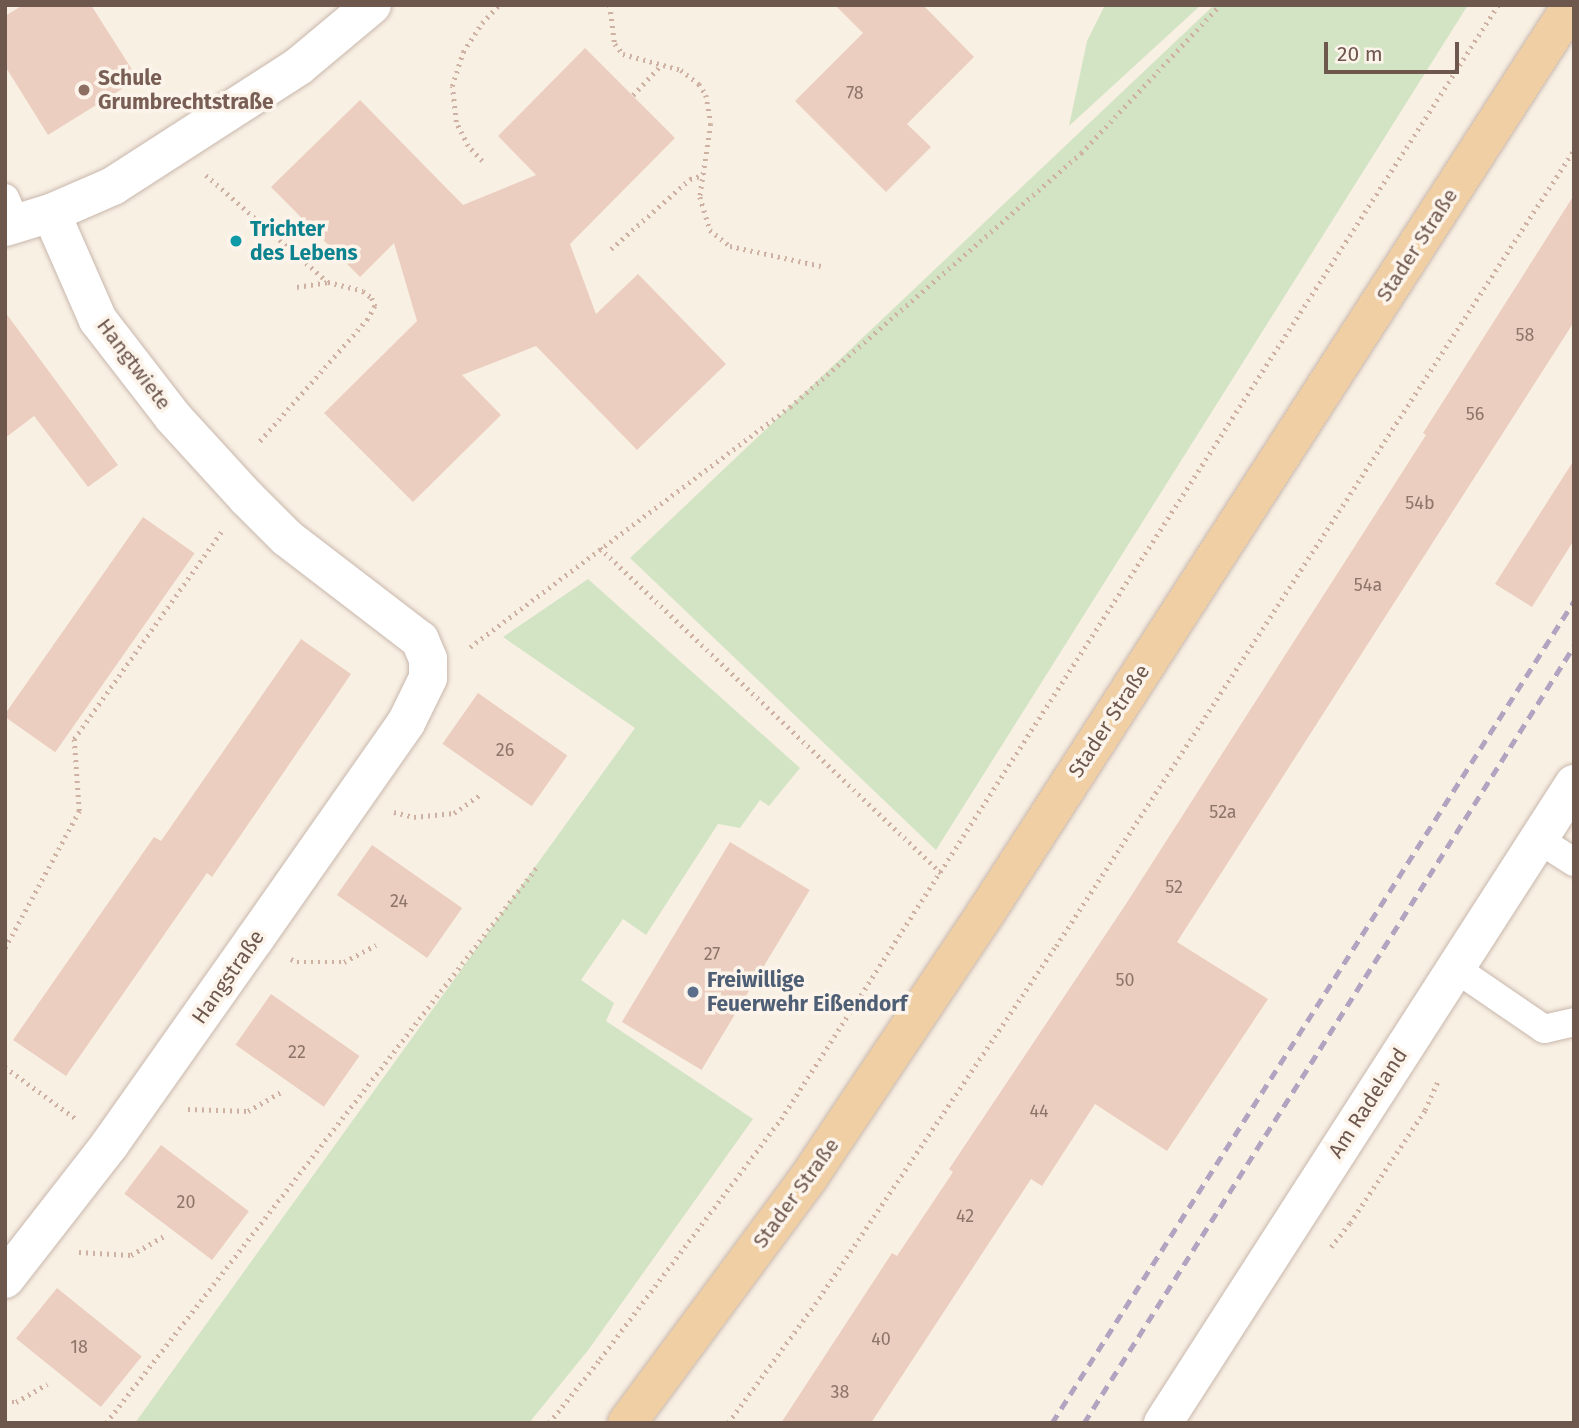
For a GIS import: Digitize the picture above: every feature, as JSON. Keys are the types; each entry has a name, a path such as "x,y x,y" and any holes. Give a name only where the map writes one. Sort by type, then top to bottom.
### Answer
{"main road":[{"name":"Stader Straße","path":"626,1423 809,1177 980,922 1572,5"}],"street":[{"path":"19,215 113,186 299,66 372,5"},
{"name":"Hangtwiete","path":"19,215 173,417 236,487 287,538 408,628 420,640 428,663"},
{"name":"Hangstraße","path":"5,1279 110,1144 352,800 418,703 428,678 428,663"},
{"name":"Am Radeland","path":"1163,1423 1574,784"}],"lane":[{"path":"1538,839 1574,862"},
{"path":"1455,968 1544,1029 1574,1022"}],"path":[{"path":"482,161 468,146 456,122 452,86 460,59 472,36 499,5"},
{"path":"610,5 615,44 634,60 662,65 689,76 706,95 710,124 700,197 702,211 710,230 730,246 821,266"},
{"path":"428,663 453,657 468,649 790,407 1081,153 1220,5"},
{"path":"549,1423 781,1119 1498,5"},
{"path":"633,95 662,65"},
{"path":"174,147 328,282"},
{"path":"728,1423 816,1304 1056,946 1574,150"},
{"path":"611,249 690,180 704,175"},
{"path":"5,948 79,811 74,739 236,487 375,306 372,298 363,291 328,282 297,287"},
{"path":"600,548 941,873"},
{"path":"352,800 414,817 454,813 481,794"},
{"path":"106,1423 537,867"},
{"path":"254,940 297,962 344,962 376,946"},
{"path":"5,1067 110,1144"},
{"path":"138,1104 248,1111 281,1092"},
{"path":"40,1235 84,1255 131,1255 163,1236"},
{"path":"5,1402 16,1402 47,1384"}],"green space":[{"path":"1105,5 1201,5 1069,126 1087,41"},
{"path":"1214,5 1468,5 936,850 630,558"},
{"path":"588,579 800,768 769,806 760,800 740,828 718,824 646,935 623,919 581,980 614,1003 606,1021 753,1119 589,1349 529,1423 135,1423 635,728 503,637"}],"building":[{"path":"23,5 91,5 138,79 48,135 5,66 5,16"},
{"path":"835,5 923,5 974,57 907,124 931,147 886,192 795,101 863,33"},
{"path":"585,48 675,138 570,244 596,314 638,274 726,364 637,450 536,346 462,375 501,415 413,502 324,413 417,321 394,243 360,277 271,187 360,100 463,205 536,175 498,136"},
{"path":"1574,195 1574,322 1177,942 1268,999 1167,1151 1095,1104 1042,1186 1031,1179 871,1423 781,1423 892,1253 897,1256 953,1172 949,1169 1124,907 1426,435 1423,433"},
{"path":"5,312 118,465 88,487 34,416 5,438"},
{"path":"1574,460 1574,540 1532,607 1495,584"},
{"path":"143,517 195,553 55,752 5,717 5,714"},
{"path":"301,639 351,674 212,877 207,873 66,1076 13,1040 154,837 161,841"},
{"path":"478,693 567,756 532,806 442,744"},
{"path":"730,842 810,890 702,1070 622,1022"},
{"path":"372,845 462,908 427,958 337,895"},
{"path":"271,994 359,1056 324,1107 235,1045"},
{"path":"161,1145 249,1211 212,1260 124,1194"},
{"path":"57,1288 142,1357 101,1407 16,1339"}],"railway":[{"path":"1052,1423 1574,601"},
{"path":"1084,1423 1574,646"}],"place":[{"name":"Schule Grumbrechtstraße","path":"84,90"},
{"name":"Trichter des Lebens","path":"236,241"},
{"name":"Freiwillige Feuerwehr Eißendorf","path":"693,992"}]}
